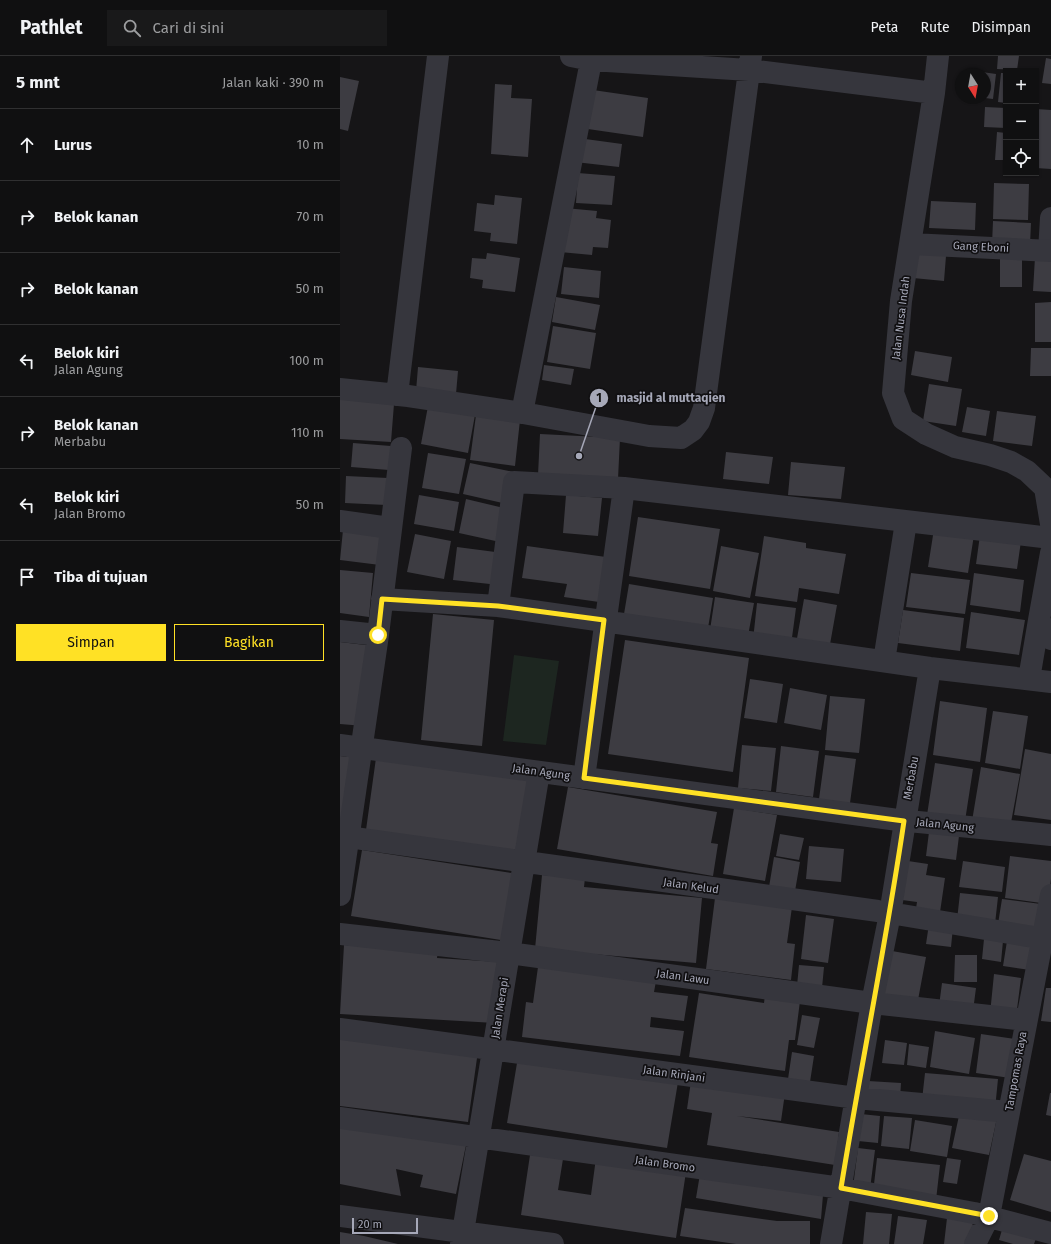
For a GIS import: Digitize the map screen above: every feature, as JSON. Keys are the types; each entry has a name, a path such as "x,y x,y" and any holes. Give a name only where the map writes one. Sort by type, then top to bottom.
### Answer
{"street":[{"path":"397,395 438,56"},
{"name":"Jalan Nusa Indah","path":"938,56 934,94 901,301 893,393 903,419 926,434 955,446 1011,462 1048,486"},
{"path":"522,413 585,57 750,63 934,94"},
{"path":"340,389 397,395 522,413 649,436 681,438 693,430 699,422 704,408 750,63"},
{"path":"1050,251 1051,218"},
{"name":"Gang Eboni","path":"911,244 1050,251"},
{"path":"340,895 344,837 361,748 378,635 401,448"},
{"path":"498,606 514,482 624,488 1051,538"},
{"path":"1048,486 1051,524"},
{"path":"584,778 604,620 624,488"},
{"path":"340,522 390,528"},
{"path":"884,661 906,522"},
{"path":"1029,679 1051,553"},
{"path":"382,599 498,606 604,620 930,668 1051,682"},
{"path":"1039,620 1051,639"},
{"path":"340,631 378,635"},
{"name":"Merbabu","path":"831,1244 872,1003 890,914 930,668"},
{"name":"Jalan Agung","path":"340,745 904,821 1051,835"},
{"name":"Jalan Merapi","path":"462,1238 539,772"},
{"name":"Jalan Kelud","path":"344,837 890,914 1046,939"},
{"name":"Tampomas Raya","path":"974,1244 989,1216 1026,1020 1046,939 1051,895"},
{"name":"Jalan Lawu","path":"340,934 509,953 872,1003 1026,1020"},
{"name":"Jalan Rinjani","path":"340,1029 856,1098 1009,1112"},
{"name":"Jalan Bromo","path":"340,1118 841,1188 989,1216 1051,1233"},
{"path":"340,1216 462,1238 553,1244"}],"shaded area":[{"path":"514,655 559,661 546,745 503,741"}],"building":[{"path":"998,56 1019,56 1017,68 997,69"},
{"path":"1046,58 1051,59 1051,84 1042,83"},
{"path":"991,73 996,74 993,99 991,99"},
{"path":"1001,73 1003,73 1003,103 998,102"},
{"path":"340,77 359,81 348,131 340,129"},
{"path":"495,84 512,85 511,98 532,99 528,157 491,154"},
{"path":"586,89 648,98 643,137 581,128"},
{"path":"985,107 1003,108 1003,128 984,127"},
{"path":"1039,109 1051,110 1051,169 1039,168"},
{"path":"997,132 1003,133 1003,160 995,160"},
{"path":"578,138 622,144 619,167 575,162"},
{"path":"578,173 615,176 612,205 576,203"},
{"path":"994,183 1029,184 1028,220 993,219"},
{"path":"495,195 522,198 517,244 490,241 491,233 474,231 477,203 494,205"},
{"path":"931,201 976,203 975,230 929,228"},
{"path":"565,208 597,211 596,218 611,220 608,248 593,247 592,255 560,252"},
{"path":"993,221 1031,223 1030,245 992,244"},
{"path":"487,253 520,258 515,292 482,288 483,280 470,278 472,258 486,259"},
{"path":"916,253 946,256 944,281 913,278"},
{"path":"1000,255 1022,255 1022,287 1000,287"},
{"path":"1035,257 1051,258 1051,292 1033,291"},
{"path":"564,267 601,271 599,298 561,294"},
{"path":"556,297 600,305 595,330 552,322"},
{"path":"1051,302 1051,342 1035,342 1035,303"},
{"path":"553,326 596,333 590,369 547,362"},
{"path":"1031,348 1051,348 1051,376 1030,376"},
{"path":"915,351 952,357 948,382 911,375"},
{"path":"544,365 574,369 571,385 542,380"},
{"path":"418,367 458,371 456,394 416,391"},
{"path":"929,384 962,389 956,426 923,421"},
{"path":"340,399 394,404 391,442 340,439"},
{"path":"428,406 475,415 468,453 421,444"},
{"path":"967,407 990,411 986,436 962,432"},
{"path":"997,411 1036,416 1032,446 993,441"},
{"path":"476,415 520,420 515,466 470,460"},
{"path":"540,434 620,438 618,479 538,475"},
{"path":"353,443 391,446 389,470 351,467"},
{"path":"726,452 773,457 769,484 723,479"},
{"path":"428,453 466,459 459,494 422,488"},
{"path":"791,462 845,467 841,499 788,495"},
{"path":"470,463 514,472 507,504 463,494"},
{"path":"346,476 388,478 386,505 345,503"},
{"path":"419,495 459,502 454,531 414,524"},
{"path":"566,495 602,498 598,536 563,533"},
{"path":"466,499 508,509 500,542 459,533"},
{"path":"638,517 720,529 710,589 629,576"},
{"path":"934,529 974,535 968,573 928,567"},
{"path":"343,530 383,535 380,565 340,560"},
{"path":"415,534 451,541 444,579 407,572"},
{"path":"980,535 1021,541 1017,569 976,564"},
{"path":"764,536 806,543 806,548 846,554 839,594 799,588 797,602 755,596"},
{"path":"527,546 606,557 599,602 564,597 567,584 522,578"},
{"path":"721,546 759,553 750,598 713,591"},
{"path":"457,547 503,553 499,585 453,580"},
{"path":"340,570 373,573 369,617 340,613"},
{"path":"911,573 970,580 965,614 906,607"},
{"path":"974,573 1024,580 1020,612 970,605"},
{"path":"629,584 713,598 708,628 624,614"},
{"path":"715,597 754,603 748,636 710,630"},
{"path":"804,599 837,605 829,650 796,644"},
{"path":"757,603 796,608 791,645 753,640"},
{"path":"903,610 964,618 960,651 898,643"},
{"path":"971,612 1025,620 1019,655 966,648"},
{"path":"433,614 494,620 482,746 421,740"},
{"path":"625,640 749,658 733,772 608,754"},
{"path":"340,642 374,646 364,726 340,724"},
{"path":"750,679 783,684 777,723 744,718"},
{"path":"790,688 827,695 821,730 784,723"},
{"path":"830,696 865,699 859,753 825,750"},
{"path":"940,701 987,708 980,762 933,755"},
{"path":"993,711 1028,716 1020,769 985,763"},
{"path":"742,745 776,748 771,791 738,788"},
{"path":"781,746 819,751 813,797 776,792"},
{"path":"1025,749 1051,754 1051,820 1014,815"},
{"path":"825,755 856,759 850,803 819,799"},
{"path":"340,756 357,758 340,823"},
{"path":"376,758 534,780 524,851 366,830"},
{"path":"935,763 973,769 965,821 927,815"},
{"path":"981,767 1020,774 1010,828 972,821"},
{"path":"568,787 717,812 711,843 718,844 713,876 557,849"},
{"path":"734,808 777,815 765,881 723,874"},
{"path":"929,832 959,836 956,860 926,856"},
{"path":"780,834 804,838 799,860 776,856"},
{"path":"809,846 844,849 841,882 806,879"},
{"path":"362,850 518,874 507,941 351,916"},
{"path":"1010,856 1051,861 1051,879 1048,904 1005,898"},
{"path":"774,857 800,862 794,897 768,893"},
{"path":"908,861 928,864 926,875 945,878 939,919 915,915 917,902 902,900"},
{"path":"963,861 1005,867 1002,892 959,887"},
{"path":"542,875 585,878 584,887 702,898 696,963 535,949"},
{"path":"960,893 998,897 995,924 957,920"},
{"path":"715,898 792,907 787,943 795,944 791,980 706,969"},
{"path":"1002,899 1041,904 1036,936 997,930"},
{"path":"806,915 834,919 828,963 801,959"},
{"path":"929,924 953,927 951,947 926,944"},
{"path":"984,939 1003,941 1001,962 982,959"},
{"path":"1007,941 1035,946 1030,970 1003,966"},
{"path":"344,945 438,951 437,958 499,962 495,1023 340,1014"},
{"path":"892,951 926,957 918,1000 884,994"},
{"path":"955,955 977,955 977,982 954,982"},
{"path":"799,965 824,967 822,988 797,986"},
{"path":"538,967 656,981 654,992 688,996 684,1021 651,1017 650,1027 684,1031 680,1056 522,1037 526,1002 533,1003"},
{"path":"994,974 1021,978 1016,1017 990,1014"},
{"path":"942,983 976,988 973,1011 939,1006"},
{"path":"1046,988 1051,988 1051,1022 1041,1021"},
{"path":"699,993 764,1003 765,995 800,1001 795,1040 789,1040 785,1071 689,1057"},
{"path":"802,1015 820,1018 814,1048 797,1045"},
{"path":"935,1031 975,1038 969,1074 930,1067"},
{"path":"340,1033 478,1051 468,1122 340,1106"},
{"path":"981,1034 1015,1039 1010,1078 976,1073"},
{"path":"885,1040 907,1043 904,1065 882,1063"},
{"path":"909,1044 929,1047 926,1068 907,1065"},
{"path":"792,1052 814,1056 810,1082 788,1079"},
{"path":"518,1057 678,1082 667,1148 507,1123"},
{"path":"925,1073 998,1079 995,1109 922,1100"},
{"path":"691,1081 785,1093 781,1121 737,1116 839,1132 835,1165 707,1145 712,1113 687,1109"},
{"path":"868,1081 901,1083 900,1099 868,1098"},
{"path":"1051,1093 1051,1116 1046,1115"},
{"path":"960,1111 997,1118 989,1155 952,1148"},
{"path":"861,1114 880,1116 878,1143 858,1141"},
{"path":"884,1116 912,1118 909,1149 881,1146"},
{"path":"915,1120 952,1126 947,1157 910,1151"},
{"path":"340,1121 466,1145 456,1194 420,1187 423,1175 396,1169 401,1196 340,1184"},
{"path":"858,1148 875,1150 870,1189 853,1187"},
{"path":"1024,1154 1051,1161 1051,1212 1010,1200"},
{"path":"530,1155 563,1159 558,1190 591,1195 596,1158 686,1172 676,1238 521,1215"},
{"path":"877,1158 940,1165 936,1200 873,1193"},
{"path":"947,1158 961,1160 957,1184 943,1182"},
{"path":"700,1174 823,1195 821,1219 696,1198"},
{"path":"685,1208 777,1221 810,1221 810,1244 736,1244 680,1236"},
{"path":"866,1212 892,1214 889,1244 863,1244"},
{"path":"898,1216 927,1220 923,1244 894,1244"},
{"path":"947,1218 973,1221 970,1244 944,1244"},
{"path":"1004,1223 1038,1233 1034,1244 1013,1244 999,1240"},
{"path":"340,1232 364,1236 398,1244 340,1244"}],"place":[{"name":"masjid al muttaqien","path":"579,456"}],"route":[{"path":"378,635 382,599 498,606 604,620 584,778 904,821 890,914 872,1003 841,1188 989,1216"}]}
